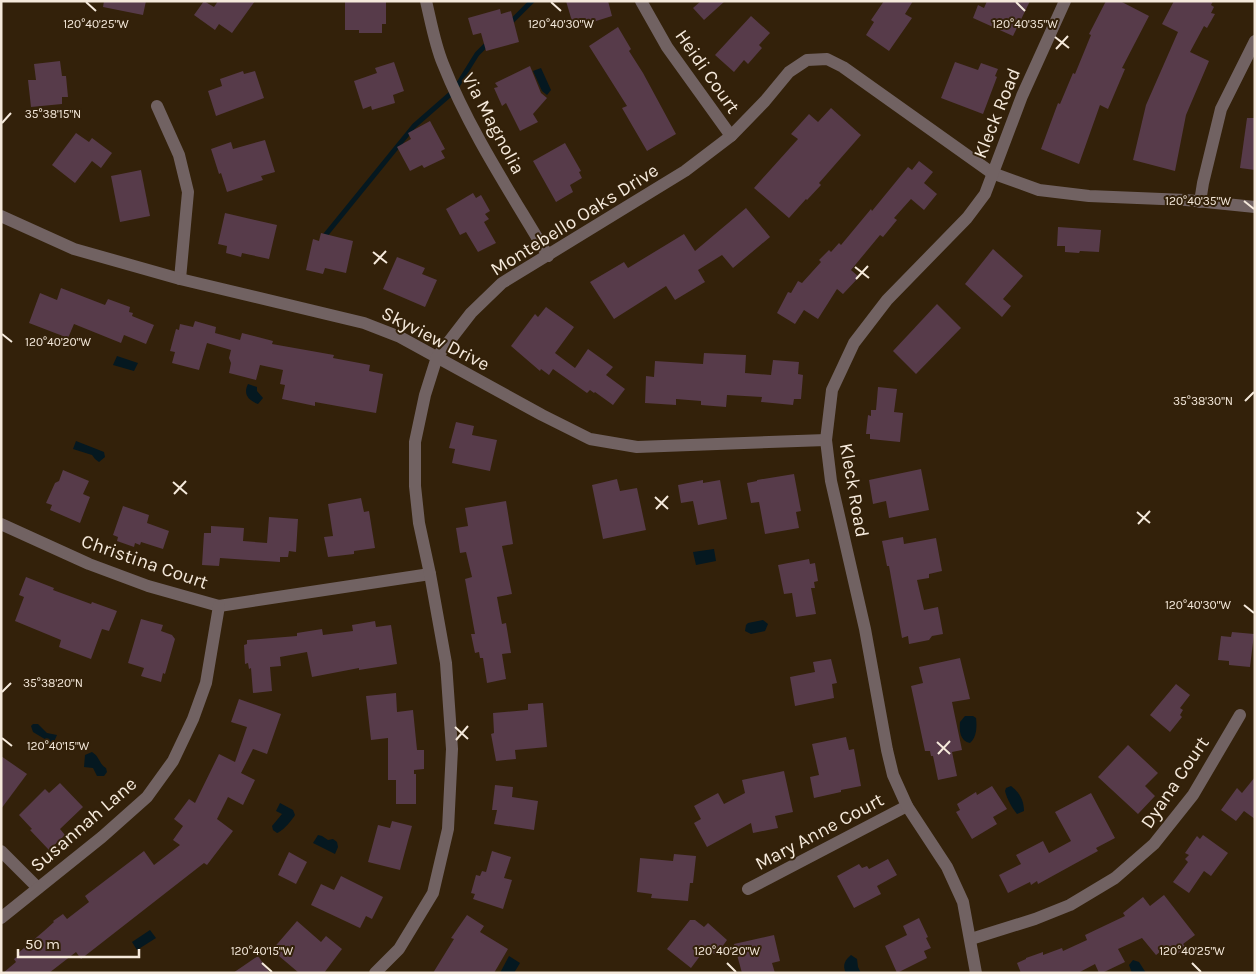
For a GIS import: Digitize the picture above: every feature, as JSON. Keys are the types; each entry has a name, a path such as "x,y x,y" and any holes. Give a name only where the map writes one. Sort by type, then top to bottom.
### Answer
{"street":[{"name":"Via Magnolia","path":"426,1 442,62 462,106 486,152 548,256"},
{"name":"Heidi Court","path":"641,1 667,46 731,136"},
{"name":"Kleck Road","path":"976,973 963,902 947,868 907,806 893,775 865,629 831,481 826,440 832,390 854,343 887,300 967,218 985,194 1022,96 1065,1"},
{"path":"1200,202 1207,164 1221,110 1255,41"},
{"name":"Montebello Oaks Drive","path":"375,973 399,949 433,893 448,829 452,749 446,663 419,523 416,495 415,442 425,395 437,357 471,313 502,283 685,171 731,136 765,101 789,72 807,60 827,59 843,67 992,173 1039,190 1089,196 1255,207"},
{"path":"157,106 179,155 188,192 180,280"},
{"name":"Skyview Drive","path":"1,216 74,249 180,280 364,323 400,337 542,415 590,438 637,447 826,440"},
{"name":"Christina Court","path":"1,524 89,564 148,586 220,606 430,574"},
{"name":"Susannah Lane","path":"1,918 102,837 147,797 173,761 193,718 206,682 220,606"},
{"name":"Dyana Court","path":"971,939 1035,919 1070,905 1115,878 1154,844 1193,795 1240,715"},
{"name":"Mary Anne Court","path":"748,889 907,806"},
{"path":"1,851 38,888"}],"water":[{"path":"541,68 551,90 547,95 542,91 533,71"},
{"path":"117,356 138,363 134,371 113,365"},
{"path":"248,384 257,387 257,391 263,398 258,404 252,401 246,394"},
{"path":"76,441 104,452 105,457 99,462 92,455 73,449"},
{"path":"714,549 716,561 696,565 693,552"},
{"path":"763,620 768,624 765,631 751,634 745,631 748,623"},
{"path":"965,716 976,718 975,735 970,743 962,738 960,732 960,722"},
{"path":"38,724 47,733 57,735 53,744 33,732 31,726"},
{"path":"92,752 106,768 107,772 104,776 97,776 93,768 84,767 85,755"},
{"path":"1011,786 1019,794 1023,803 1024,811 1017,814 1005,791 1006,788"},
{"path":"280,803 293,810 295,815 277,833 273,830 272,826 282,814 276,811"},
{"path":"318,835 337,842 338,847 335,854 313,843"},
{"path":"150,930 156,938 137,950 132,942"},
{"path":"851,955 857,959 861,973 846,973 845,963"},
{"path":"509,956 520,963 514,973 500,973"},
{"path":"1133,960 1139,962 1146,973 1132,973 1129,965"}],"building":[{"path":"104,1 146,1 143,15 103,7"},
{"path":"204,1 214,7 218,1 255,1 232,33 219,24 215,30 194,15"},
{"path":"345,1 386,1 386,24 382,24 382,33 359,33 359,30 345,30"},
{"path":"566,1 608,1 612,16 574,28"},
{"path":"701,1 725,1 704,20 693,8"},
{"path":"884,1 913,1 905,14 912,18 889,51 866,35 874,22 871,20"},
{"path":"987,1 1030,1 1013,36 973,18 978,5 984,8"},
{"path":"1106,1 1120,1 1149,16 1122,68 1125,69 1108,109 1100,105 1079,164 1041,149 1058,103 1060,104 1073,73 1075,74 1091,35 1089,34"},
{"path":"1174,1 1213,1 1211,5 1214,7 1211,13 1215,14 1207,28 1204,26 1190,52 1209,61 1186,115 1175,171 1133,160 1146,105 1178,32 1162,24"},
{"path":"500,9 501,14 511,11 519,42 486,51 481,33 473,35 468,18"},
{"path":"751,16 770,33 759,45 762,48 748,64 744,60 734,72 715,55"},
{"path":"618,27 631,49 629,51 676,134 647,151 622,108 627,106 589,46"},
{"path":"60,61 62,76 66,76 68,97 62,97 62,104 31,107 28,80 36,80 34,64"},
{"path":"394,62 404,91 393,95 395,103 372,110 371,106 363,109 354,81 377,73 375,68"},
{"path":"955,62 978,70 981,63 998,69 995,76 997,77 983,114 941,98"},
{"path":"530,66 541,93 547,98 533,114 538,122 520,131 506,103 502,106 494,88 498,87 495,83"},
{"path":"243,71 244,74 255,71 264,98 216,116 208,91 222,86 220,79"},
{"path":"831,108 861,135 819,183 821,185 789,218 754,188 798,139 791,134 809,114 818,122"},
{"path":"1247,118 1255,118 1255,170 1240,168"},
{"path":"430,121 445,149 441,151 445,158 424,168 422,165 410,171 397,147 411,139 408,133"},
{"path":"76,133 89,142 92,138 112,153 101,168 92,161 75,183 52,165"},
{"path":"265,140 275,172 261,176 263,180 227,192 211,149 231,142 233,149"},
{"path":"565,143 581,171 579,172 582,178 570,185 573,192 556,202 533,161"},
{"path":"919,161 933,172 924,183 937,194 924,210 911,199 894,218 897,220 883,237 880,235 851,270 859,277 843,294 837,289 818,319 804,310 795,324 777,313 788,292 791,293 798,281 802,283 829,250 831,252 839,243 841,245 908,167 912,170"},
{"path":"141,170 150,216 120,222 111,176"},
{"path":"473,193 476,198 481,195 490,211 485,214 489,219 484,222 496,243 478,252 466,232 460,235 446,209"},
{"path":"746,208 770,237 733,268 722,255 698,270 705,282 675,300 666,286 614,319 590,282 624,262 628,268 684,234 695,251"},
{"path":"225,213 277,225 269,259 242,253 241,257 226,253 227,246 218,244"},
{"path":"1058,227 1101,230 1099,252 1065,252 1065,246 1057,246"},
{"path":"321,233 353,241 346,273 325,268 323,274 306,270 313,239 319,241"},
{"path":"993,249 1023,276 1003,299 1011,306 1002,317 965,284"},
{"path":"397,257 425,268 422,274 437,280 425,307 383,289"},
{"path":"61,288 105,305 108,299 130,307 129,312 133,313 132,316 154,325 146,344 124,335 121,343 74,324 68,338 29,323 40,293 57,300"},
{"path":"937,304 961,328 916,374 893,351"},
{"path":"546,307 574,327 555,353 575,368 588,349 613,367 606,375 625,389 613,405 595,392 590,390 587,393 553,369 549,375 541,369 540,371 511,346 535,314 538,317"},
{"path":"195,321 216,327 215,333 240,340 242,333 273,341 272,344 334,355 333,358 370,365 369,371 383,374 376,413 315,402 315,406 282,399 285,385 280,384 283,370 260,365 256,380 229,373 231,350 207,343 199,370 172,363 175,352 170,351 176,329 179,330 180,324 193,327"},
{"path":"704,353 746,355 745,373 771,375 773,360 799,362 798,374 803,375 801,399 794,399 793,405 761,402 762,397 727,395 726,407 701,405 701,401 676,399 676,405 645,403 646,376 654,377 655,361 703,364"},
{"path":"878,387 897,389 894,412 903,413 900,442 870,439 870,434 866,434 868,415 871,416 871,410 876,410"},
{"path":"456,422 474,426 472,435 497,440 490,471 452,463 455,449 449,448"},
{"path":"921,469 929,510 889,518 886,501 873,504 869,480"},
{"path":"63,470 89,481 83,494 90,497 80,523 50,510 52,505 46,503"},
{"path":"794,474 801,511 796,512 799,528 765,534 759,502 751,503 747,483"},
{"path":"617,479 620,491 637,488 646,530 603,539 592,485"},
{"path":"703,480 703,483 720,480 727,519 698,525 693,501 681,503 678,485"},
{"path":"361,498 364,512 369,511 375,548 354,551 354,554 328,557 324,537 333,536 328,504"},
{"path":"506,501 513,544 502,546 512,594 497,597 502,624 506,623 511,653 502,654 506,679 487,683 483,658 480,658 479,652 475,653 471,634 475,634 465,579 472,577 466,552 460,553 456,528 468,526 465,508"},
{"path":"123,506 149,515 147,523 169,531 163,549 141,542 140,545 135,543 134,547 117,541 118,537 113,535"},
{"path":"269,517 298,519 296,552 289,551 288,557 280,557 280,562 220,558 219,566 202,565 204,533 211,533 211,526 244,528 243,541 267,543"},
{"path":"903,537 904,544 936,538 942,571 929,574 929,578 917,580 924,610 938,607 943,634 932,636 929,640 909,644 908,636 902,638 889,566 887,566 882,541"},
{"path":"809,559 810,564 815,563 818,581 814,582 815,588 811,588 816,614 796,617 792,593 784,594 778,565"},
{"path":"26,577 54,588 53,590 117,611 109,631 102,629 91,659 59,647 61,640 15,621 24,597 19,595"},
{"path":"141,619 163,625 161,631 172,635 175,639 161,682 141,676 144,668 128,663"},
{"path":"375,621 376,627 391,625 397,664 359,670 359,668 312,677 307,652 280,657 281,666 270,667 272,691 253,693 251,668 249,669 248,663 245,664 244,645 247,644 247,640 297,636 297,633 322,629 323,635 353,631 352,625"},
{"path":"1232,632 1254,634 1250,667 1229,665 1229,661 1218,660 1221,636 1231,637"},
{"path":"960,658 970,699 952,702 962,750 952,752 957,776 938,780 933,756 931,756 930,751 925,751 911,686 923,683 919,667"},
{"path":"831,659 837,683 832,684 834,698 795,706 790,677 815,672 813,662"},
{"path":"1176,684 1190,695 1180,708 1183,710 1180,715 1182,717 1170,732 1150,715"},
{"path":"396,693 397,712 413,710 417,750 424,750 424,769 414,770 414,774 416,774 416,804 396,804 396,780 388,780 388,738 371,740 366,696"},
{"path":"239,699 281,714 267,754 253,749 241,773 255,780 243,805 228,797 217,819 233,831 207,865 204,863 81,959 76,952 49,973 3,973 16,962 14,959 18,956 17,954 53,921 63,914 67,919 89,902 85,896 144,851 154,865 180,845 173,840 183,826 174,819 189,799 195,803 219,754 235,762 247,727 231,722"},
{"path":"543,703 547,747 515,750 516,759 496,761 491,734 494,733 493,713 528,710 528,704"},
{"path":"846,737 849,750 854,749 861,786 814,798 810,777 819,775 812,744"},
{"path":"1128,745 1158,773 1145,786 1155,796 1138,814 1098,777"},
{"path":"1,756 27,774 1,809"},
{"path":"784,771 793,812 775,816 778,828 753,833 751,823 707,847 694,823 701,819 694,806 718,793 724,804 745,793 742,780"},
{"path":"1255,777 1255,819 1244,811 1236,821 1221,810 1237,788 1242,793"},
{"path":"60,783 83,807 60,829 65,835 49,850 19,815 45,789 49,793"},
{"path":"495,785 513,787 512,797 538,801 534,830 494,824 497,810 492,810"},
{"path":"992,786 1007,809 993,817 997,824 972,839 956,812 960,810 957,804 976,792 977,795"},
{"path":"1091,793 1115,838 1096,848 1098,851 1038,884 1037,881 1031,885 1030,882 1008,893 999,875 1021,864 1016,855 1043,841 1049,853 1071,841 1055,812"},
{"path":"392,821 412,826 400,870 368,862 378,825 390,828"},
{"path":"1203,835 1228,853 1211,876 1204,871 1189,893 1173,882 1188,862 1185,859 1189,855 1185,853 1197,836 1200,839"},
{"path":"492,851 511,857 504,878 512,880 503,909 473,899 475,894 471,893 476,875 480,876 482,871 486,872"},
{"path":"289,852 307,862 296,884 278,875"},
{"path":"674,854 696,856 693,883 690,883 688,901 651,898 652,894 637,892 640,858 673,861"},
{"path":"888,859 897,875 877,886 881,894 854,908 837,876 859,864 862,868 867,866 869,869"},
{"path":"341,876 383,897 372,919 366,916 360,928 311,905 321,884 334,890"},
{"path":"1164,895 1195,935 1183,944 1186,947 1176,955 1168,946 1156,955 1142,938 1118,949 1125,962 1102,973 1099,973 1095,964 1078,973 1021,973 1017,963 1026,958 1043,952 1043,955 1062,948 1063,951 1087,940 1085,935 1125,916 1123,913 1143,897 1150,906"},
{"path":"467,915 484,926 480,932 508,949 494,973 433,973 454,939 451,938"},
{"path":"919,918 931,948 924,951 927,958 897,973 885,946 907,935 903,926"},
{"path":"690,920 695,920 704,927 708,923 727,940 716,955 706,948 691,968 667,949"},
{"path":"297,921 321,942 326,936 342,949 324,973 299,973 272,950"},
{"path":"774,935 780,961 772,963 775,973 742,973 734,944"},
{"path":"258,956 270,973 233,973"}],"waterway":[{"path":"509,24 532,1"},
{"path":"323,238 414,126 454,91 477,54 488,43"}]}
